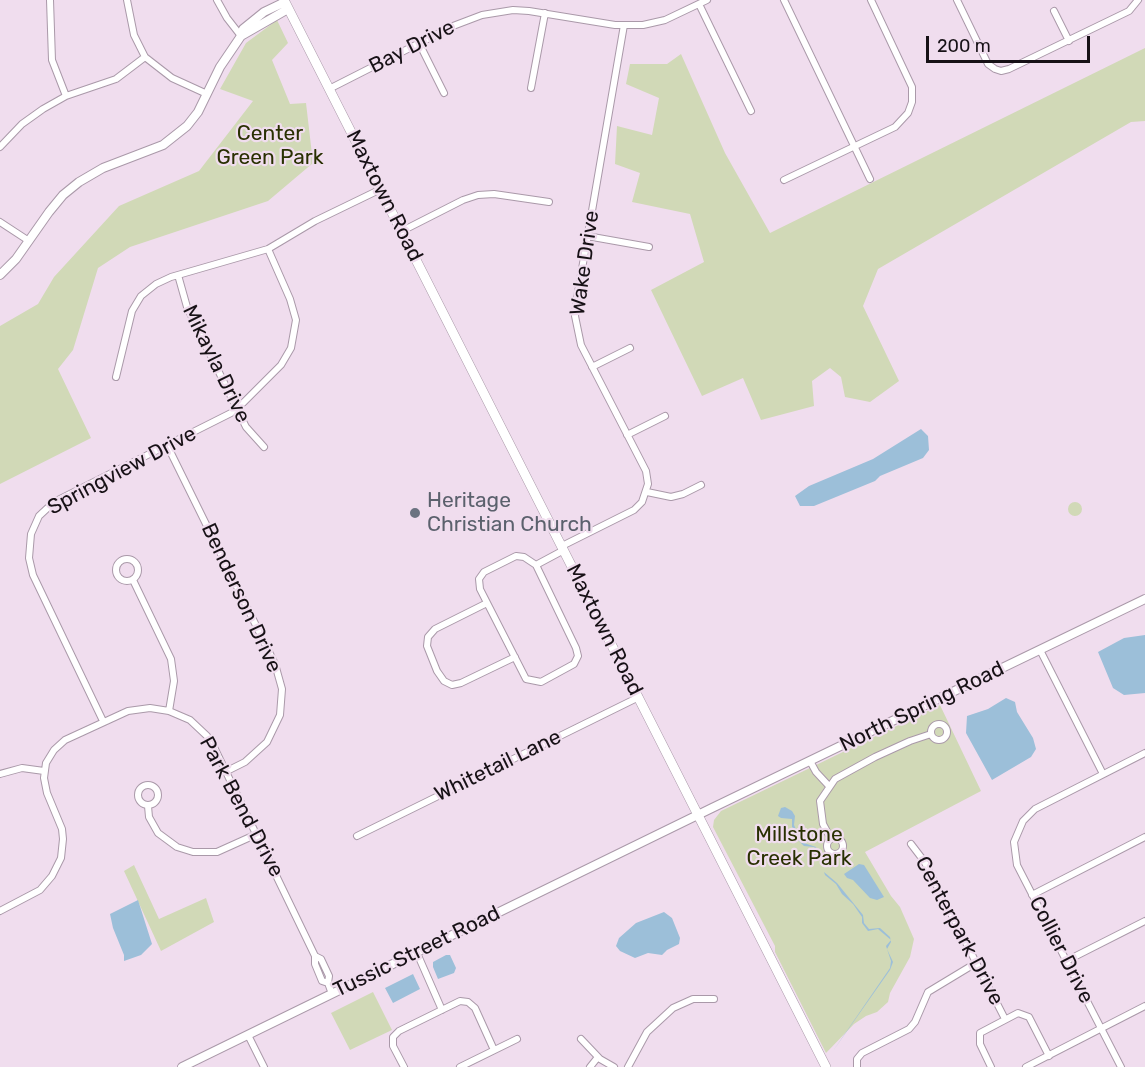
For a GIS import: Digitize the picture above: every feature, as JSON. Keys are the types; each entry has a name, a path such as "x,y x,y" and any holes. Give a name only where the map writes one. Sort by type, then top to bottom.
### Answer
{"main road":[{"path":"0,275 16,259 63,195 79,182 103,168 150,150 173,138 191,122 228,54 241,36 285,4"},
{"name":"Maxtown Road","path":"285,4 826,1067"},
{"name":"North Spring Road","path":"698,814 1145,599"},
{"name":"Tussic Street Road","path":"182,1067 698,814"}],"street":[{"path":"50,0 52,60 66,96"},
{"path":"127,0 134,35 145,57 172,78 207,94"},
{"path":"217,0 241,36"},
{"name":"Bay Drive","path":"329,89 460,22 482,15 513,10 624,26 644,25 665,20 707,0"},
{"path":"784,0 870,179"},
{"path":"784,180 901,122 908,113 913,91 910,80 871,0"},
{"path":"957,0 986,61 995,69 1009,69 1069,41 1129,11 1137,2"},
{"path":"699,4 751,111"},
{"path":"1054,11 1069,41"},
{"path":"531,88 544,13"},
{"name":"Wake Drive","path":"624,26 575,316 581,345 646,471 647,492"},
{"path":"419,43 444,93"},
{"path":"0,147 36,114 66,96 116,79 145,57"},
{"path":"116,377 129,319 136,303 156,284 178,275 267,249 315,221 381,189"},
{"path":"402,231 462,200 478,195 494,194 549,202"},
{"path":"0,222 28,241"},
{"path":"587,236 649,247"},
{"name":"Springview Drive","path":"103,721 33,574 29,558 31,534 39,516 54,502 237,409 281,365 294,339 296,320 292,303 267,249"},
{"name":"Mikayla Drive","path":"178,275 187,307 237,409 246,427 264,447"},
{"path":"592,367 630,348"},
{"path":"627,435 665,416"},
{"name":"Benderson Drive","path":"167,445 274,664 282,689 280,715 267,742 245,762 227,771"},
{"path":"536,565 634,510 642,502 647,492 671,497 701,485"},
{"path":"516,556 524,557 536,565 578,656 574,664 541,682 526,679 480,589 479,579 484,572 516,556"},
{"path":"133,580 171,659 174,681 169,711"},
{"path":"487,603 435,629 428,637 427,646 437,671 444,681 453,685 461,684 515,657"},
{"path":"1040,650 1103,774 1145,753"},
{"name":"Whitetail Lane","path":"357,836 639,697"},
{"name":"Park Bend Drive","path":"44,771 49,756 59,744 128,711 139,709 169,711 190,720 207,736 227,771 315,956 315,964 322,981 328,983 332,994"},
{"path":"831,839 823,824 820,800 835,778 910,741 931,734"},
{"path":"810,761 816,772 829,786"},
{"path":"0,774 22,768 44,771 47,793 62,829 63,839 61,858 52,876 40,890 0,911"},
{"name":"Collier Drive","path":"1103,774 1035,809 1023,821 1014,842 1015,857 1032,894 1121,1067"},
{"path":"148,806 149,817 158,833 169,842 193,852 217,852 257,834"},
{"path":"1032,894 1145,837"},
{"name":"Centerpark Drive","path":"911,844 924,861 1005,1019"},
{"path":"1066,961 1145,921"},
{"path":"417,953 442,1010"},
{"path":"857,1067 857,1059 862,1053 909,1029 915,1022 928,992 976,963"},
{"path":"628,1067 642,1040 660,1018 673,1008 693,999 714,999"},
{"path":"404,1067 393,1046 393,1037 399,1031 460,1001 468,1002 475,1008 494,1050"},
{"path":"1026,1067 1145,1006"},
{"path":"983,1067 991,1065 980,1044 979,1037 983,1030 1018,1013 1026,1014 1049,1056"},
{"path":"248,1035 264,1067"},
{"path":"460,1067 517,1039"},
{"path":"581,1039 598,1057 614,1067"},
{"path":"590,1067 598,1057"}],"green space":[{"name":"Center Green Park","path":"277,20 288,43 272,60 290,104 306,103 313,163 268,201 130,247 98,268 73,350 58,369 91,438 0,484 0,326 38,304 54,277 119,206 199,171 253,101 220,89 246,43"},
{"path":"1145,48 1145,121 1131,122 878,269 863,306 899,381 870,402 845,397 841,377 830,368 812,381 814,406 761,420 743,378 702,396 651,290 704,262 690,214 632,202 640,173 615,164 617,126 652,135 659,98 626,84 630,64 667,64 681,54 725,153 770,233"},
{"path":"1072,502 1078,502 1082,509 1078,516 1072,516 1068,512 1068,506"},
{"name":"Millstone Creek Park","path":"940,705 981,791 865,852 900,907 914,939 910,957 890,993 888,1002 877,1012 854,1024 826,1053 775,952 775,946 713,827 714,820 721,811"},
{"path":"134,865 159,919 206,898 214,922 161,951 124,871"},
{"path":"373,992 392,1030 350,1050 331,1013"}],"water":[{"path":"921,429 928,436 929,450 923,458 814,506 800,506 795,496 809,486 873,459"},
{"path":"1145,635 1145,693 1124,695 1113,688 1098,652 1124,638"},
{"path":"1006,698 1015,702 1017,712 1033,738 1036,749 1031,757 992,780 966,733 967,716 988,709"},
{"path":"785,807 795,816 794,825 801,840 816,847 823,864 814,847 804,846 797,839 792,827 792,819 778,816 781,808"},
{"path":"859,864 864,865 884,897 877,900 870,898 844,874"},
{"path":"824,872 837,883 863,915 864,923 869,929 880,928 891,940 878,929 868,931 853,904"},
{"path":"138,900 152,944 141,955 124,961 110,914"},
{"path":"664,912 672,918 680,938 679,944 662,955 648,953 635,958 620,951 616,946 619,938 636,923"},
{"path":"887,949 893,962 890,970 833,1051 890,968 891,961"},
{"path":"450,955 456,968 454,973 438,979 433,962"},
{"path":"413,974 420,989 393,1003 385,988"}],"place":[{"name":"Heritage Christian Church","path":"415,513"}]}
